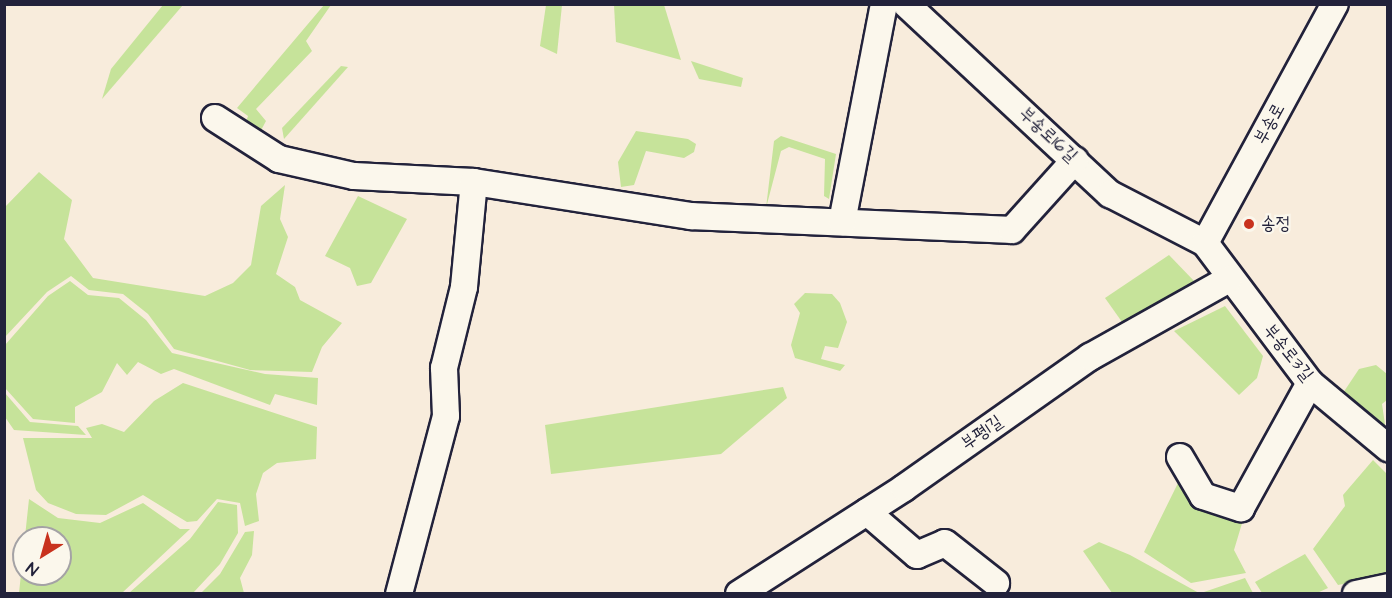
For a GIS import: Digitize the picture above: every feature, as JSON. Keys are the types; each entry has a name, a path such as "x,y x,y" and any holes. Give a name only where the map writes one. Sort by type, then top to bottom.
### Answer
{"street":[{"path":"842,222 884,4"},
{"name":"부송로16길","path":"906,4 1110,194 1205,243"},
{"name":"부송로","path":"1205,243 1335,4"},
{"path":"215,118 279,159 354,176 474,182 692,216 1012,230 1075,160"},
{"path":"399,594 446,416 444,368 464,287 474,182"},
{"name":"부송로3길","path":"1205,243 1229,279 1310,383 1388,448"},
{"name":"부평1길","path":"739,594 867,512 1090,357 1229,279"},
{"path":"1180,457 1203,496 1241,508 1310,383"},
{"path":"867,512 917,555 945,543 996,583"},
{"path":"1356,594 1388,587"}],"green space":[{"path":"163,5 183,5 102,99 111,69"},
{"path":"324,5 331,5 306,41 312,51 256,109 266,121 258,136 244,128 248,116 237,108"},
{"path":"546,5 562,5 557,54 540,46"},
{"path":"614,5 664,5 681,60 616,42"},
{"path":"691,61 743,78 741,87 699,79"},
{"path":"341,66 348,67 284,139 282,128"},
{"path":"636,131 688,139 696,144 694,152 684,158 646,151 634,185 621,187 618,162"},
{"path":"781,136 836,154 829,199 824,196 825,159 789,147 781,151 766,208 774,141"},
{"path":"39,172 72,200 64,239 93,278 205,296 233,283 251,265 261,206 285,185 280,219 288,237 276,274 295,287 300,300 342,323 322,347 312,372 250,370 174,349 148,314 123,294 89,290 71,276 47,292 5,337 5,207"},
{"path":"358,196 407,219 371,283 357,286 350,268 325,256"},
{"path":"1169,255 1196,283 1127,329 1105,298"},
{"path":"70,281 88,295 119,298 146,320 172,353 265,374 318,378 317,405 275,394 270,405 174,369 161,374 138,362 127,375 117,363 102,392 75,407 75,423 33,419 5,388 5,345 48,296"},
{"path":"805,293 832,294 840,303 847,322 838,348 825,346 821,359 845,365 840,371 795,358 791,345 800,313 794,304"},
{"path":"1225,306 1263,356 1257,378 1239,395 1174,331"},
{"path":"1376,365 1387,374 1387,400 1382,404 1387,438 1341,396 1359,369"},
{"path":"183,383 317,427 316,459 277,463 263,473 256,494 259,521 245,526 240,503 217,499 197,521 187,522 143,495 106,515 76,514 48,503 36,490 23,438 92,438 86,428 102,424 124,432 154,401"},
{"path":"783,387 787,398 721,454 551,474 545,425"},
{"path":"5,393 30,422 78,426 86,435 14,430 5,417"},
{"path":"1373,460 1387,474 1387,575 1338,585 1313,549 1345,506 1343,495"},
{"path":"1178,483 1202,505 1243,520 1234,550 1246,573 1191,583 1144,552"},
{"path":"29,499 58,518 100,523 143,503 180,529 190,529 122,593 19,593 20,586 72,586 72,526 26,526"},
{"path":"218,502 237,505 238,533 220,564 193,593 129,593 190,539"},
{"path":"254,531 252,555 240,578 244,593 201,593 220,574 245,532"},
{"path":"1099,542 1130,555 1199,593 1112,593 1083,551"},
{"path":"1305,554 1328,588 1317,593 1262,593 1255,582"},
{"path":"1245,578 1253,593 1201,593"}],"place":[{"name":"송정","path":"1249,224"}]}
